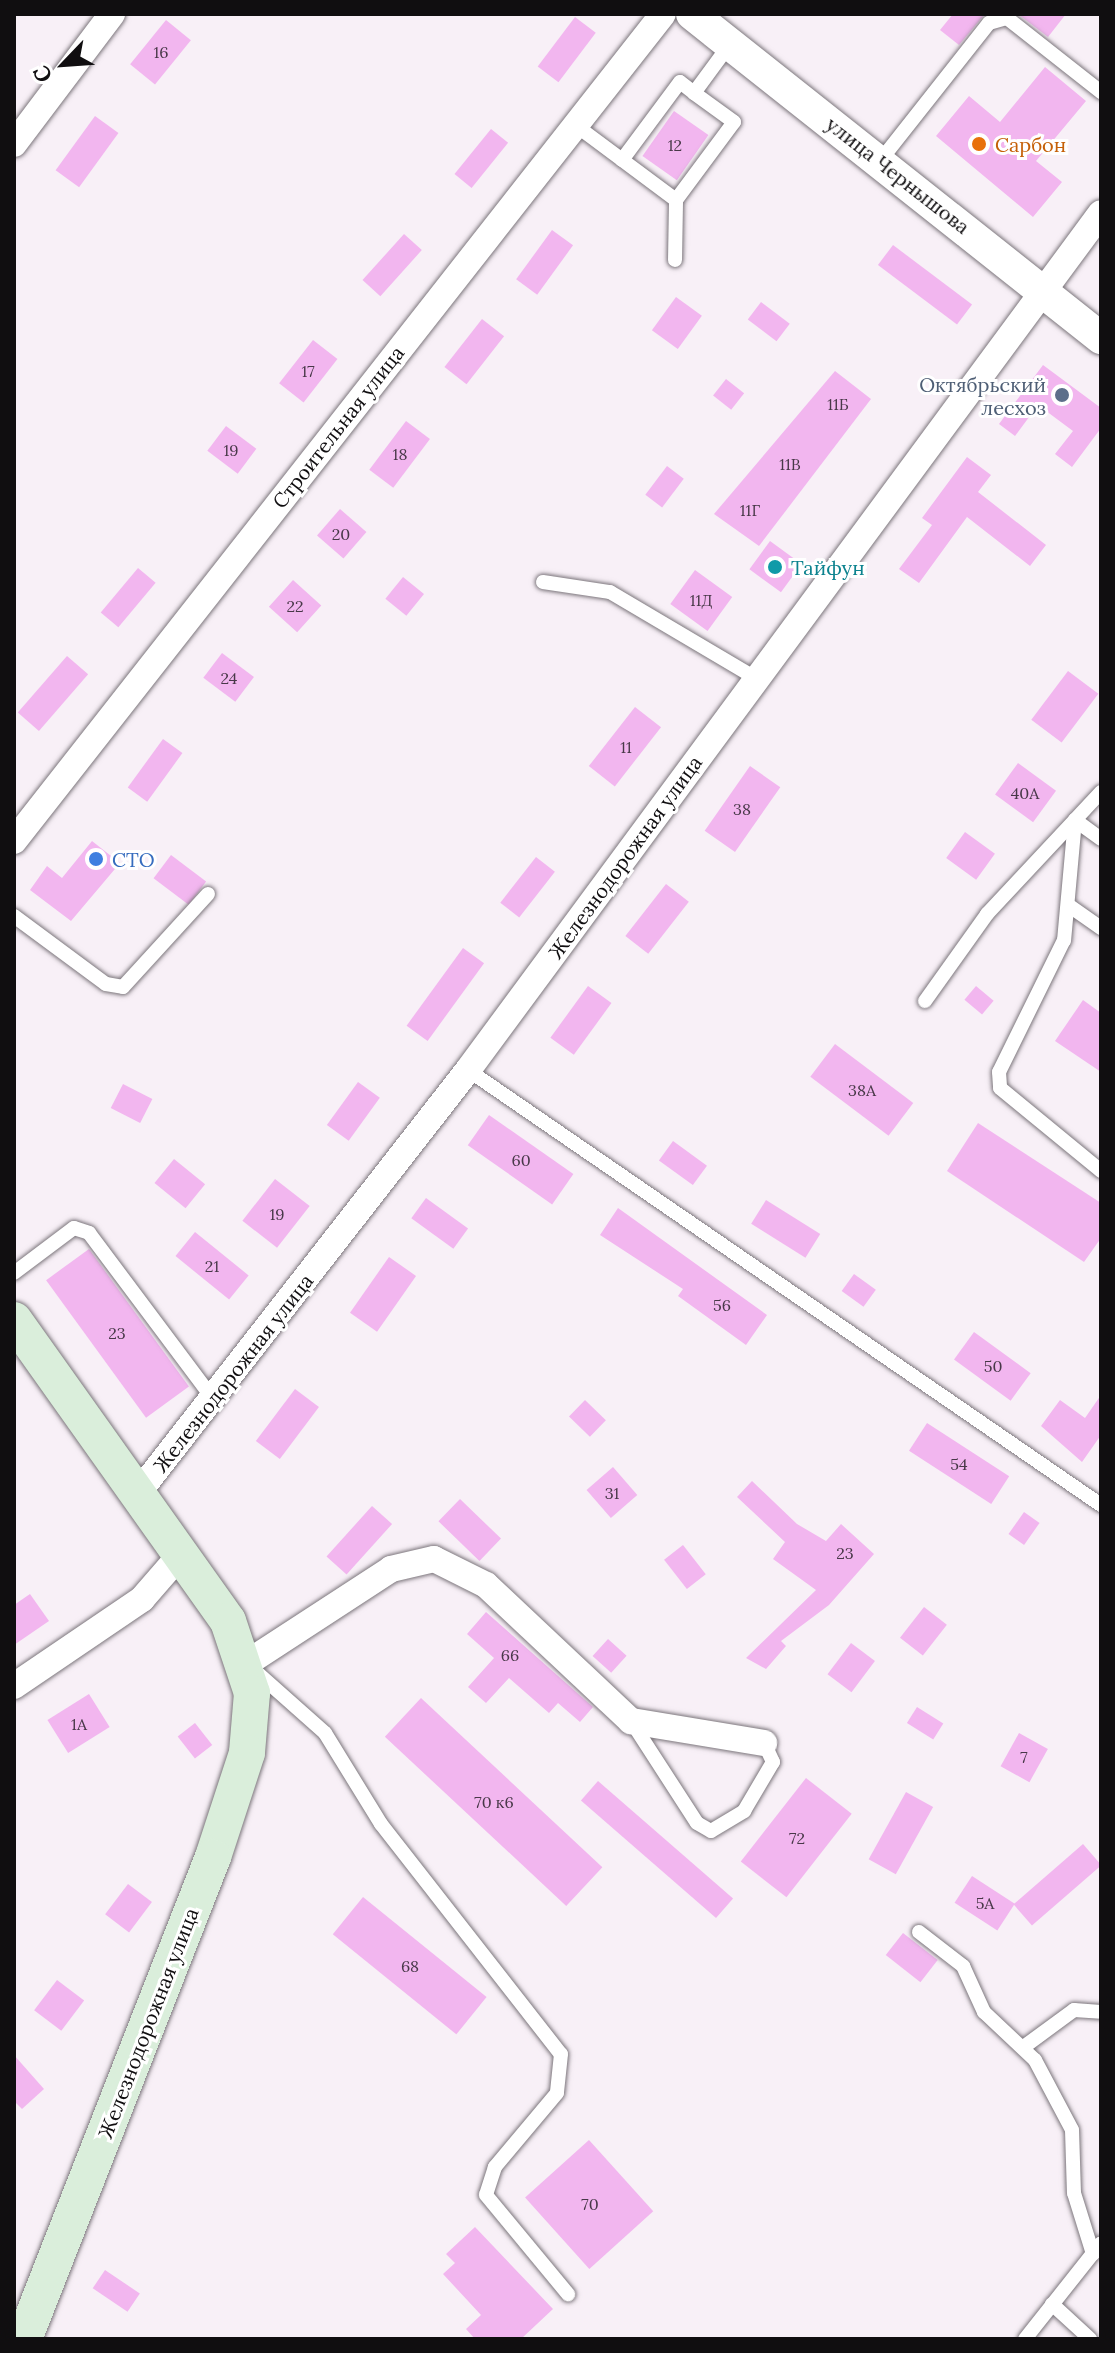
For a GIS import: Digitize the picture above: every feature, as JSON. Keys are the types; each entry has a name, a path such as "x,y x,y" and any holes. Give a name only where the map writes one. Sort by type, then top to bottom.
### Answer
{"main road":[{"name":"Железнодорожная улица","path":"16,1327 228,1621 247,1663 251,1726 239,1781 33,2335"}],"street":[{"path":"14,144 112,14"},
{"name":"Строительная улица","path":"14,841 578,127 663,14"},
{"name":"улица Чернышова","path":"692,14 1045,289 1101,338"},
{"name":"Железнодорожная улица","path":"138,1493 468,1070 1101,213"},
{"path":"14,1686 142,1599 181,1554"},
{"path":"247,1663 391,1569 434,1559 486,1585 631,1721 764,1743"}],"lane":[{"path":"880,161 989,23 1007,18 1101,92"},
{"path":"694,93 730,44"},
{"path":"622,160 680,82 734,122 676,200 675,260"},
{"path":"578,127 676,200"},
{"path":"543,582 610,592 757,679"},
{"path":"925,1001 987,914 1101,792"},
{"path":"1075,820 1101,839"},
{"path":"1075,820 1071,907 1064,940 999,1072 1000,1088 1101,1171"},
{"path":"14,916 106,984 123,987 208,894"},
{"path":"1071,907 1101,928"},
{"path":"468,1070 1101,1505"},
{"path":"14,1273 74,1228 89,1233 213,1399"},
{"path":"247,1663 325,1733 381,1824 561,2054 557,2093 485,2182 491,2209 568,2294"},
{"path":"631,1721 697,1823 711,1831 744,1811 759,1787 773,1762 764,1743"},
{"path":"919,1932 963,1966 984,2012 1025,2046 1072,2130 1074,2193 1097,2249 1025,2339"},
{"path":"1025,2046 1074,2010 1101,2012"},
{"path":"1052,2304 1090,2339"}],"building":[{"path":"953,14 985,14 959,45 940,30"},
{"path":"1018,14 1066,14 1048,37"},
{"path":"575,17 596,33 558,82 538,67"},
{"path":"166,20 191,40 155,84 130,64"},
{"name":"Сарбон","path":"1045,67 1086,101 1036,161 1062,182 1033,217 936,136 969,96 1000,122"},
{"path":"674,111 708,135 677,180 642,156"},
{"path":"95,116 118,133 79,187 56,170"},
{"path":"491,129 508,143 472,188 454,174"},
{"path":"552,230 573,245 537,295 516,279"},
{"path":"404,234 422,250 380,296 363,280"},
{"path":"893,245 972,305 957,325 878,265"},
{"path":"676,297 702,316 678,349 652,330"},
{"path":"761,302 790,324 777,341 748,320"},
{"path":"482,319 504,336 467,384 444,367"},
{"path":"313,340 337,359 304,402 279,383"},
{"path":"1043,365 1101,408 1101,428 1072,467 1055,454 1073,431 1038,405 1015,436 999,424"},
{"path":"835,371 871,399 759,546 714,514"},
{"path":"726,379 744,393 731,410 713,396"},
{"path":"406,421 430,439 393,488 369,470"},
{"path":"226,426 256,449 238,474 207,451"},
{"path":"967,457 991,475 978,492 1046,545 1030,566 967,517 919,583 899,569 932,525 922,518"},
{"path":"667,466 684,479 662,507 645,495"},
{"path":"340,509 366,532 343,558 317,535"},
{"name":"Тайфун","path":"770,541 802,564 781,592 749,569"},
{"path":"138,568 156,583 118,627 101,612"},
{"path":"695,570 732,597 708,631 670,604"},
{"path":"403,577 424,594 406,616 385,599"},
{"path":"293,580 321,605 297,632 269,607"},
{"path":"222,653 254,677 235,702 203,678"},
{"path":"67,656 88,674 39,731 18,713"},
{"path":"1068,671 1098,694 1062,743 1031,720"},
{"path":"635,707 661,727 615,786 589,766"},
{"path":"163,739 182,753 147,802 128,788"},
{"path":"1018,763 1056,791 1033,822 995,795"},
{"path":"750,766 780,787 735,852 705,831"},
{"path":"965,832 995,854 976,880 946,858"},
{"path":"92,841 120,863 71,921 30,890 47,866 62,878"},
{"path":"171,855 206,881 189,905 154,878"},
{"path":"536,857 555,872 519,917 500,903"},
{"path":"666,884 689,902 648,954 625,936"},
{"path":"463,948 484,963 428,1041 407,1026"},
{"path":"588,986 611,1003 574,1055 550,1038"},
{"path":"976,986 994,1001 982,1015 964,1000"},
{"path":"1083,1000 1101,1013 1101,1072 1055,1041"},
{"path":"835,1044 913,1103 889,1136 810,1077"},
{"path":"358,1082 380,1098 349,1141 327,1125"},
{"path":"123,1084 152,1099 140,1123 111,1108"},
{"path":"489,1115 573,1174 552,1204 468,1145"},
{"path":"978,1123 1101,1203 1101,1238 1084,1262 947,1171"},
{"path":"673,1141 707,1166 693,1185 659,1160"},
{"path":"174,1159 205,1184 186,1208 154,1183"},
{"path":"275,1179 310,1206 277,1248 242,1221"},
{"path":"426,1198 468,1229 453,1249 411,1218"},
{"path":"766,1200 820,1234 805,1258 751,1224"},
{"path":"618,1208 767,1315 746,1345 678,1296 683,1289 600,1235"},
{"path":"195,1232 249,1275 229,1300 175,1256"},
{"path":"89,1249 189,1387 146,1418 46,1280"},
{"path":"389,1257 416,1276 377,1332 350,1313"},
{"path":"854,1274 876,1290 863,1307 842,1291"},
{"path":"974,1332 1031,1373 1011,1401 954,1360"},
{"path":"295,1389 319,1407 280,1459 256,1441"},
{"path":"1101,1395 1101,1435 1082,1462 1041,1426 1060,1400 1085,1418"},
{"path":"585,1400 606,1420 590,1437 569,1417"},
{"path":"927,1423 1009,1476 991,1504 909,1451"},
{"path":"613,1467 637,1495 611,1518 587,1490"},
{"path":"752,1481 797,1524 826,1541 841,1524 874,1554 829,1605 781,1641 786,1646 766,1669 746,1658 816,1590 773,1559 785,1542 737,1497"},
{"path":"460,1499 501,1539 479,1561 438,1521"},
{"path":"372,1506 392,1524 347,1575 326,1557"},
{"path":"1024,1512 1040,1523 1024,1545 1009,1534"},
{"path":"683,1545 706,1574 687,1589 664,1560"},
{"path":"30,1594 49,1621 14,1645 14,1605"},
{"path":"924,1607 947,1625 923,1656 900,1638"},
{"path":"486,1612 593,1707 580,1722 558,1703 549,1713 509,1678 486,1703 468,1687 494,1658 467,1634"},
{"path":"608,1639 627,1656 611,1673 593,1656"},
{"path":"851,1643 875,1661 851,1692 828,1674"},
{"path":"89,1694 110,1727 68,1753 47,1720"},
{"path":"421,1698 602,1867 566,1906 385,1737"},
{"path":"917,1707 943,1723 933,1740 907,1723"},
{"path":"195,1723 212,1745 195,1759 178,1737"},
{"path":"1019,1733 1048,1749 1029,1782 1001,1766"},
{"path":"806,1778 852,1814 786,1897 741,1862"},
{"path":"598,1781 733,1898 716,1918 581,1801"},
{"path":"906,1792 933,1807 896,1874 869,1859"},
{"path":"1083,1844 1101,1865 1032,1925 1014,1904"},
{"path":"972,1876 1015,1904 997,1931 955,1903"},
{"path":"128,1884 152,1902 129,1932 105,1914"},
{"path":"363,1897 487,1997 456,2034 333,1934"},
{"path":"903,1933 938,1960 920,1982 886,1955"},
{"path":"57,1980 84,2000 61,2031 34,2010"},
{"path":"14,2055 44,2089 22,2109 14,2101"},
{"path":"589,2140 653,2211 589,2269 525,2198"},
{"path":"475,2227 553,2309 521,2339 475,2339 466,2329 481,2315 443,2274 455,2263 446,2254"},
{"path":"105,2270 140,2293 128,2312 93,2288"}],"place":[{"name":"Сарбон","path":"979,144"},
{"name":"Октябрьский лесхоз","path":"1062,395"},
{"name":"Тайфун","path":"775,567"},
{"name":"СТО","path":"96,859"}]}
